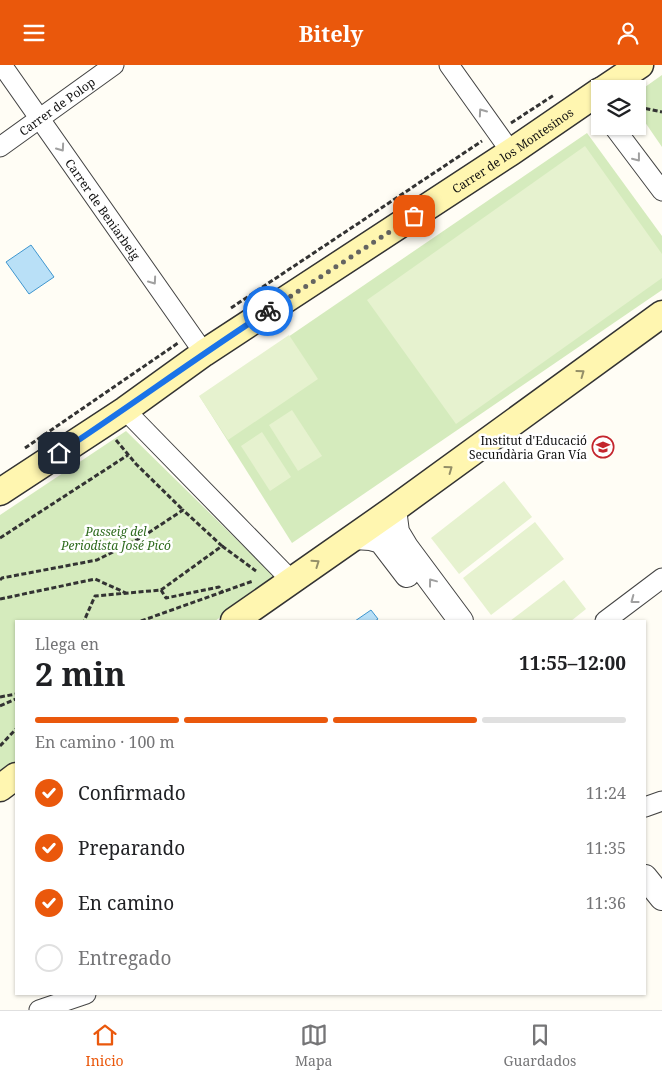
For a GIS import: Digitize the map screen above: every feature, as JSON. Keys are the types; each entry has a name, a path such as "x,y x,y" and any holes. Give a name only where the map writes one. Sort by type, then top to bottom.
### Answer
{"main road":[{"name":"Carrer de los Montesinos","path":"621,80 640,65"},
{"name":"Carrer de los Montesinos","path":"0,492 125,410 204,353 511,152 591,102"},
{"path":"235,620 394,509 662,314"},
{"path":"0,788 15,777"}],"street":[{"name":"Carrer de Beniarbeig","path":"2,65 204,353"},
{"name":"Carrer de Polop","path":"0,147 114,65"},
{"path":"449,65 511,152"},
{"path":"619,135 662,191"},
{"path":"125,410 291,580"},
{"path":"394,509 397,532 406,547 461,620"},
{"path":"354,537 381,541 441,620"},
{"path":"606,620 662,578"},
{"path":"646,807 662,801"},
{"path":"646,878 662,898"},
{"path":"39,1010 83,995"}],"path":[{"path":"646,109 662,112"},
{"path":"103,424 128,455 183,510 222,546 257,571"},
{"path":"0,538 128,455"},
{"path":"0,580 2,578 97,560 142,537 183,510"},
{"path":"84,620 95,596 161,590 222,546"},
{"path":"0,599 95,579 127,593"},
{"path":"144,620 255,580"},
{"path":"161,590 166,598 218,587 222,593"},
{"path":"0,697 15,694"},
{"path":"0,706 15,699"},
{"path":"0,746 15,730"}],"green space":[{"path":"662,75 662,147 646,124 646,86"},
{"path":"587,133 662,236 662,290 292,543 200,397"},
{"path":"585,146 662,254 662,278 456,424 367,300"},
{"path":"289,335 318,379 228,440 199,396"},
{"path":"292,410 322,456 298,471 269,425"},
{"name":"Passeig del Periodista José Picó","path":"126,431 276,578 216,620 15,620 15,765 0,775 0,515"},
{"path":"262,432 291,477 270,491 241,446"},
{"path":"504,481 532,517 459,574 431,538"},
{"path":"535,522 564,559 491,615 463,578"},
{"path":"564,580 586,609 572,620 511,620"}],"water":[{"path":"31,245 54,277 29,294 6,262"},
{"path":"371,610 378,619 376,620 356,620"}],"way so far":[{"path":"268,311 414,216"}],"place":[{"name":"Institut d'Educació Secundària Gran Vía","path":"603,447"}],"route":[{"path":"59,453 125,410 204,353 268,311"}]}
